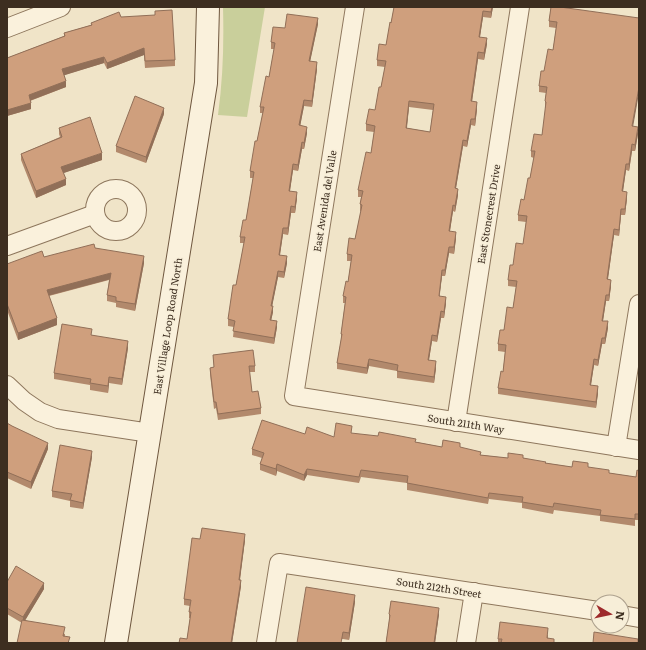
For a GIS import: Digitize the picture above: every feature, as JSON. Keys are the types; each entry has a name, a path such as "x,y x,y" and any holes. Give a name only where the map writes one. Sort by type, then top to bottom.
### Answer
{"street":[{"path":"7,28 62,7"},
{"name":"East Village Loop Road North","path":"116,643 206,83 208,7"},
{"name":"East Avenida del Valle","path":"294,396 355,7"},
{"name":"East Stonecrest Drive","path":"456,422 520,7"},
{"path":"7,246 95,214"},
{"path":"616,447 639,304"},
{"path":"7,385 24,402 40,412 58,419 150,434"},
{"name":"South 211th Way","path":"294,396 639,450"},
{"name":"South 212th Street","path":"266,643 279,563 590,610"},
{"path":"466,643 474,592"}],"green space":[{"path":"223,7 265,7 247,117 218,115 223,61"}],"building":[{"path":"394,7 492,7 491,12 483,11 479,37 487,38 484,53 478,52 471,101 477,102 475,119 471,119 467,141 463,140 455,188 458,189 455,206 453,205 449,231 456,232 454,247 449,247 445,270 442,270 439,296 446,297 444,312 441,311 437,336 432,335 428,360 436,361 434,377 397,371 398,365 369,359 367,368 337,363 346,297 343,296 346,281 348,282 352,255 347,254 349,238 355,239 362,205 360,204 363,191 358,190 366,152 371,153 375,126 366,124 369,109 375,110 386,61 377,60 379,44 386,45 390,22 391,23","holes":["409,101 434,104 430,132 406,128"]},
{"path":"551,7 639,18 639,87 632,126 638,127 635,145 632,144 629,164 626,164 622,191 627,192 625,209 621,209 619,230 614,229 607,279 611,280 609,295 606,295 602,321 608,321 605,338 602,338 598,360 594,359 590,385 598,386 596,402 498,388 501,371 503,372 506,345 498,344 500,330 504,330 507,307 513,308 517,281 508,280 510,265 513,265 516,243 523,244 527,216 518,215 521,199 524,200 528,178 530,178 535,151 531,151 534,134 542,135 547,87 539,86 541,71 544,71 548,49 553,50 557,22 549,21"},
{"path":"172,10 175,60 145,61 144,48 107,63 104,57 62,69 66,81 29,95 31,103 7,110 7,58 65,36 64,33 92,25 91,23 119,12 121,17 155,15 155,11"},
{"path":"287,14 318,18 309,61 317,62 312,101 304,100 299,125 307,127 304,143 302,142 298,165 293,164 289,191 297,192 295,207 291,206 288,228 283,228 279,255 287,256 284,272 278,271 271,306 273,306 270,320 277,321 274,338 233,331 235,321 228,319 233,285 236,285 245,237 240,237 243,220 246,220 254,172 250,171 255,141 257,141 264,107 260,107 266,76 269,77 275,43 271,42 273,27 285,28"},
{"path":"135,96 164,108 146,157 116,146"},
{"path":"90,117 102,153 61,167 66,179 36,191 21,154 62,137 59,128"},
{"path":"94,244 95,248 144,256 135,304 116,301 116,297 107,295 111,273 47,290 57,318 18,333 7,304 7,264 42,251 44,257"},
{"path":"62,324 92,329 91,335 128,341 122,379 109,377 108,386 90,383 91,379 54,373"},
{"path":"253,350 255,366 249,366 252,392 258,391 261,408 218,414 216,402 214,402 210,368 214,367 213,355"},
{"path":"262,420 305,434 307,427 334,437 336,423 352,426 351,433 378,436 379,432 416,439 415,442 442,447 443,440 460,443 460,447 481,452 480,455 508,458 508,453 523,455 523,458 546,462 545,463 572,467 573,461 588,463 588,467 609,470 609,473 636,477 637,470 639,471 639,514 635,514 635,519 600,515 601,510 554,503 553,507 522,502 523,497 489,493 488,498 407,483 408,476 361,470 359,477 307,469 304,475 277,464 276,469 260,464 264,453 252,449"},
{"path":"7,423 48,443 31,482 7,472"},
{"path":"60,445 92,451 83,503 70,500 72,494 52,491"},
{"path":"202,528 245,534 239,580 241,580 231,643 179,643 180,638 187,639 191,612 189,612 191,600 184,599 192,538 200,539"},
{"path":"16,566 44,583 23,617 7,608 7,582"},
{"path":"306,587 355,595 349,633 343,632 341,643 297,643"},
{"path":"391,601 439,608 434,643 386,643"},
{"path":"22,620 65,627 63,636 70,637 68,643 17,643"},
{"path":"500,622 548,628 547,638 554,639 554,643 501,643 502,639 498,639"},
{"path":"594,634 607,634 638,639 638,643 593,643"}]}
